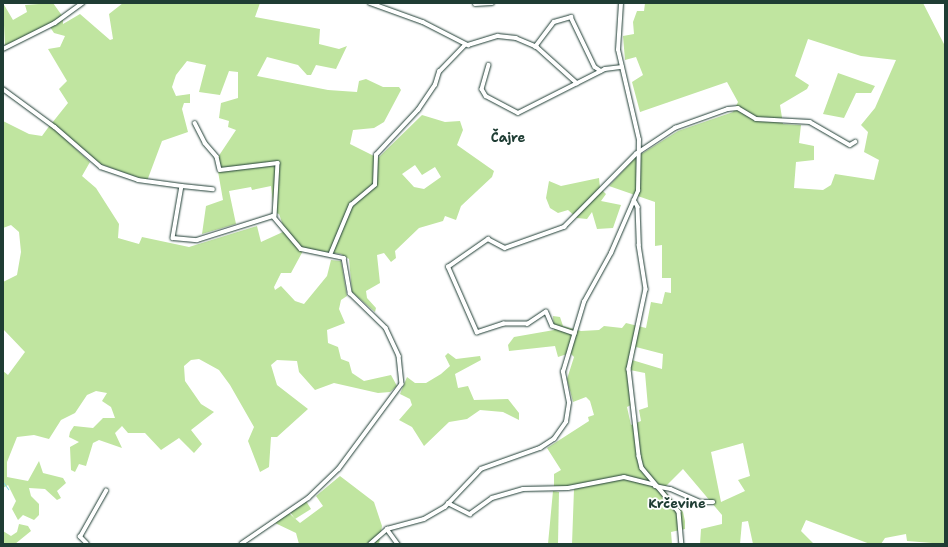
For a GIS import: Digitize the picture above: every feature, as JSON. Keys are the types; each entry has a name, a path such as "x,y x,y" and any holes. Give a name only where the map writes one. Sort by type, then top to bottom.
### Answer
{"street":[{"path":"3,49 54,23 83,3"},
{"path":"370,3 423,22 465,44"},
{"path":"475,4 492,3"},
{"path":"370,544 387,529 431,516 448,504 481,470 540,448 561,430 569,404 563,372 584,302 611,253 634,200 640,151 636,115 622,67 618,37 621,3"},
{"path":"535,47 554,22 571,17 595,67 601,71"},
{"path":"331,253 351,205 375,186 376,155 418,110 435,85 439,72 465,44 505,36 535,47 577,83"},
{"path":"488,65 482,89 486,96 518,113 601,71 622,67"},
{"path":"3,89 55,127 100,167 138,180 213,189"},
{"path":"575,334 552,326 546,312 528,324 504,324 477,332 448,267 488,239 506,248 564,227 640,151 675,128 734,108 756,119 810,122 850,145 855,142"},
{"path":"195,123 205,143 217,157 220,170 278,163 275,216 289,238 301,249 331,253 345,259 354,298 379,318 386,328 399,356 402,384 339,470 308,498 242,544"},
{"path":"182,186 172,231 172,237 180,241 197,240 275,216"},
{"path":"634,200 638,207 638,245 646,289 629,376 639,456 642,468 654,485 680,512 682,544"},
{"path":"448,504 470,514 492,498 523,489 568,488 624,477 671,489 700,502 713,502"},
{"path":"87,544 80,537 106,491"},
{"path":"387,529 398,544"}],"green space":[{"path":"3,3 13,20 27,12 25,5 53,3 63,17 63,24 80,14 110,40 113,39 109,14 123,3 260,3 255,17 320,29 319,44 339,49 347,46 336,69 316,65 311,75 307,75 298,65 267,57 257,76 328,90 357,92 359,81 366,79 383,87 399,87 401,90 384,122 374,128 353,130 350,144 378,158 422,115 445,122 460,121 463,130 457,145 494,171 492,177 461,206 456,220 445,216 443,221 419,228 395,251 396,258 391,262 384,253 377,255 380,283 366,291 367,298 376,308 375,312 352,292 349,259 341,254 304,249 291,273 281,273 274,287 275,290 281,286 295,301 304,304 327,276 331,260 341,261 347,296 341,300 339,309 345,323 327,330 328,343 338,347 341,359 349,362 352,373 364,381 391,375 397,386 390,392 378,393 334,383 315,390 299,372 297,361 277,360 271,365 277,385 308,409 277,437 271,437 269,467 260,472 248,441 254,427 230,385 219,370 199,359 191,360 184,366 185,381 201,404 214,412 191,430 202,444 194,453 179,438 161,450 145,433 128,433 122,426 115,433 122,448 99,440 93,443 86,466 79,464 75,472 71,470 70,447 79,442 69,437 74,426 93,428 103,418 115,418 111,407 102,401 107,393 96,391 87,395 75,413 61,420 49,439 34,435 17,437 7,462 7,477 28,481 39,461 43,473 63,478 66,483 57,491 61,498 57,500 45,489 29,488 31,496 39,504 39,515 34,520 23,515 18,520 12,509 16,501 8,485 3,488 3,371 8,375 25,352 3,329 3,282 17,275 21,252 19,232 11,225 3,228 3,121 29,134 42,136 50,125 90,162 82,176 96,188 119,224 118,238 139,244 142,237 189,247 257,226 261,242 285,231 279,214 274,212 271,186 252,190 251,187 229,191 236,224 202,234 206,206 223,200 216,160 236,130 228,127 229,121 219,118 221,103 238,98 238,72 229,71 220,95 199,92 206,65 187,61 176,75 172,87 176,96 190,94 190,103 184,103 182,109 188,132 162,141 147,181 100,164 52,123 68,103 59,89 67,81 48,49 60,47 65,36 54,33 50,27 5,47","holes":["415,165 422,175 435,167 441,177 424,189 414,187 402,174"]},
{"path":"645,3 923,3 945,46 945,544 907,541 906,534 885,538 881,544 870,544 806,520 801,531 814,544 753,544 748,521 742,522 740,544 700,544 701,529 722,524 722,515 683,469 663,489 683,512 685,521 685,529 671,532 672,544 572,544 574,489 554,488 554,474 561,470 547,448 589,421 588,417 594,415 590,401 586,397 573,402 567,379 574,357 570,353 558,357 555,346 509,351 508,345 514,337 554,330 553,316 560,317 563,326 581,331 599,330 604,326 622,328 626,323 646,328 651,302 662,304 665,292 671,293 671,278 662,278 662,245 655,246 655,202 609,186 635,158 678,131 733,112 738,102 727,82 640,112 632,82 643,75 636,57 625,60 623,36 634,34 633,22 637,11 644,11","holes":["808,39 861,56 896,60 875,108 861,125 868,132 864,152 879,160 874,180 835,174 831,185 823,190 794,188 796,162 814,160 814,146 799,143 801,125 783,124 780,105 807,89 809,85 795,76","636,347 663,354 662,369 632,360","630,370 645,373 648,407 639,410 641,421 631,425 627,407 633,404","743,443 750,476 738,480 745,491 721,502 711,452"]},
{"path":"838,73 875,86 871,93 856,93 844,118 823,114"},
{"path":"599,178 600,188 606,194 601,201 621,205 613,228 597,229 592,212 587,219 577,218 568,210 558,213 550,208 546,198 549,181 561,186"},
{"path":"448,353 456,359 480,356 481,360 455,374 458,388 468,386 474,400 508,399 519,413 519,420 503,412 480,410 467,419 449,422 424,446 412,427 399,420 412,405 410,399 400,394 407,377 415,383 426,383 441,374 450,366 445,356"},
{"path":"340,476 374,502 382,526 379,544 299,544 296,533 275,523 289,513 300,523 323,506 316,496"},
{"path":"553,491 559,492 558,544 548,544"},
{"path":"306,501 311,509 295,519 290,512"},
{"path":"19,524 28,526 31,531 15,544 3,544 3,531 11,536 17,532"}],"waterway":[{"path":"3,482 8,489"}],"district":[{"name":"Čajre","path":"508,138"},
{"name":"Krčevine","path":"677,504"}]}
